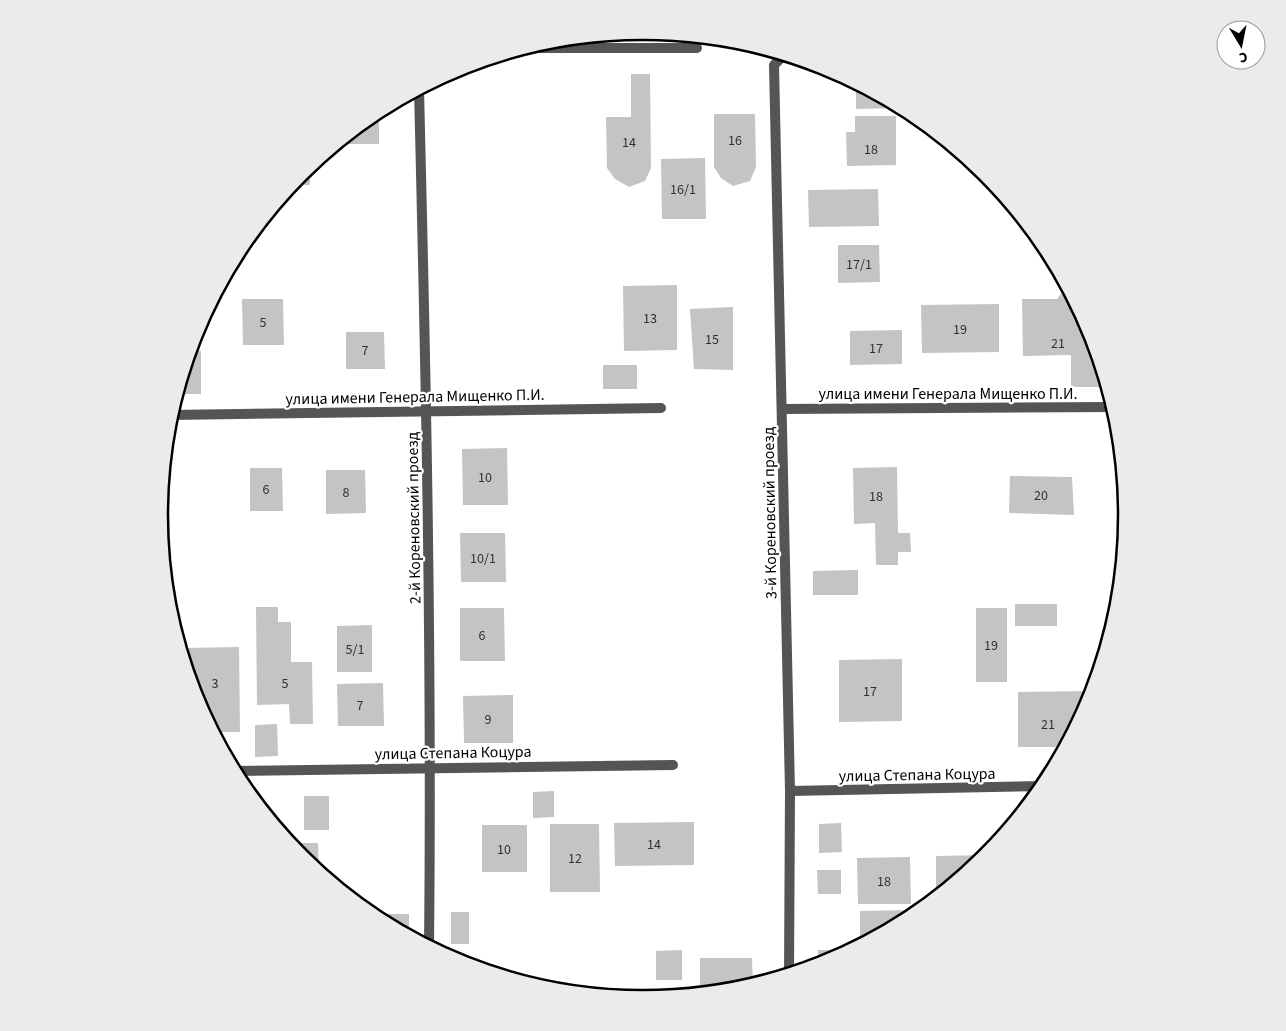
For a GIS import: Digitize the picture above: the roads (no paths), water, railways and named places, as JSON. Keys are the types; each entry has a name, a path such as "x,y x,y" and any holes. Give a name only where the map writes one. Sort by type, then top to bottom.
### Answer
{"street":[{"path":"556,48 697,48"},
{"name":"3-й Кореновский проезд","path":"779,60 774,65 790,791 789,968"},
{"name":"2-й Кореновский проезд","path":"419,96 427,411 431,767 429,940"},
{"name":"улица имени Генерала Мищенко П.И.","path":"782,409 1105,407"},
{"name":"улица имени Генерала Мищенко П.И.","path":"179,415 661,408"},
{"name":"улица Степана Коцура","path":"242,771 673,765"},
{"name":"улица Степана Коцура","path":"790,791 1034,786"}]}
